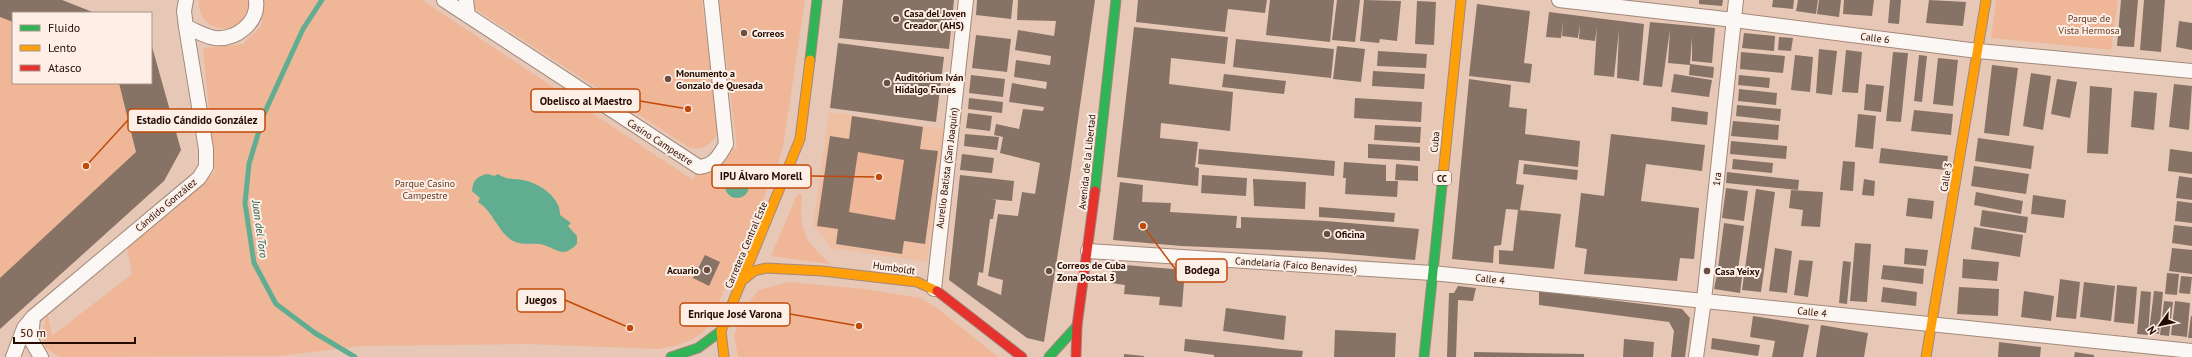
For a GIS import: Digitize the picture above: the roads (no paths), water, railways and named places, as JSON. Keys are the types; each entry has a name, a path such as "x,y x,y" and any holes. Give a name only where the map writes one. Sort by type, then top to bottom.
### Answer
{"main road":[{"name":"Carretera Central Este","path":"724,357 721,332 791,164 800,138 817,0"},
{"name":"Avenida de la Libertad","path":"1076,357 1077,326 1088,251 1116,0"},
{"name":"Cuba","path":"1424,357 1461,0"},
{"name":"Calle 3","path":"1926,357 1986,0"},
{"name":"Humboldt","path":"743,280 754,271 766,268 780,268 917,282 934,289 1022,357"},
{"path":"1049,357 1077,326"},
{"path":"671,357 692,352 710,342 721,332"}],"street":[{"name":"Cándido González","path":"13,357 24,328 33,317 200,178 206,167 206,149 184,11 186,0"},
{"path":"186,27 214,38 226,38 238,34 248,26 254,15 256,0"},
{"name":"Casino Campestre","path":"444,0 699,167 707,166 714,162 726,144 711,0"},
{"path":"466,0 468,16"},
{"name":"Aurelio Batista (San Joaquín)","path":"934,289 966,0"},
{"name":"Calle 6","path":"1560,0 1734,20 1978,51 2192,71"},
{"name":"1ra","path":"1696,357 1704,300 1736,0"},
{"name":"Candelaria (Faico Benavides)","path":"1088,251 1432,273"},
{"name":"Calle 4","path":"1432,273 2192,351"},
{"path":"33,317 31,340 41,357"}],"waterway":[{"name":"Juan del Toro","path":"322,0 303,29 264,114 249,164 245,203 254,263 276,304 315,333 355,357"}],"place":[{"name":"Casa del Joven Creador (AHS)","path":"896,19"},
{"name":"Correos","path":"744,33"},
{"name":"Monumento a Gonzalo de Quesada","path":"668,79"},
{"name":"Auditórium Iván Hidalgo Funes","path":"887,83"},
{"name":"Obelisco al Maestro","path":"688,109"},
{"name":"Estadio Cándido González","path":"86,166"},
{"name":"IPU Álvaro Morell","path":"879,177"},
{"name":"Bodega","path":"1143,226"},
{"name":"Oficina","path":"1327,234"},
{"name":"Acuario","path":"707,270"},
{"name":"Correos de Cuba Zona Postal 3","path":"1049,271"},
{"name":"Casa Yeixy","path":"1707,271"},
{"name":"Enrique José Varona","path":"859,326"},
{"name":"Juegos","path":"630,328"}],"park label":[{"name":"Parque de Vista Hermosa","path":"2089,24"},
{"name":"Parque Casino Campestre","path":"425,188"}]}
